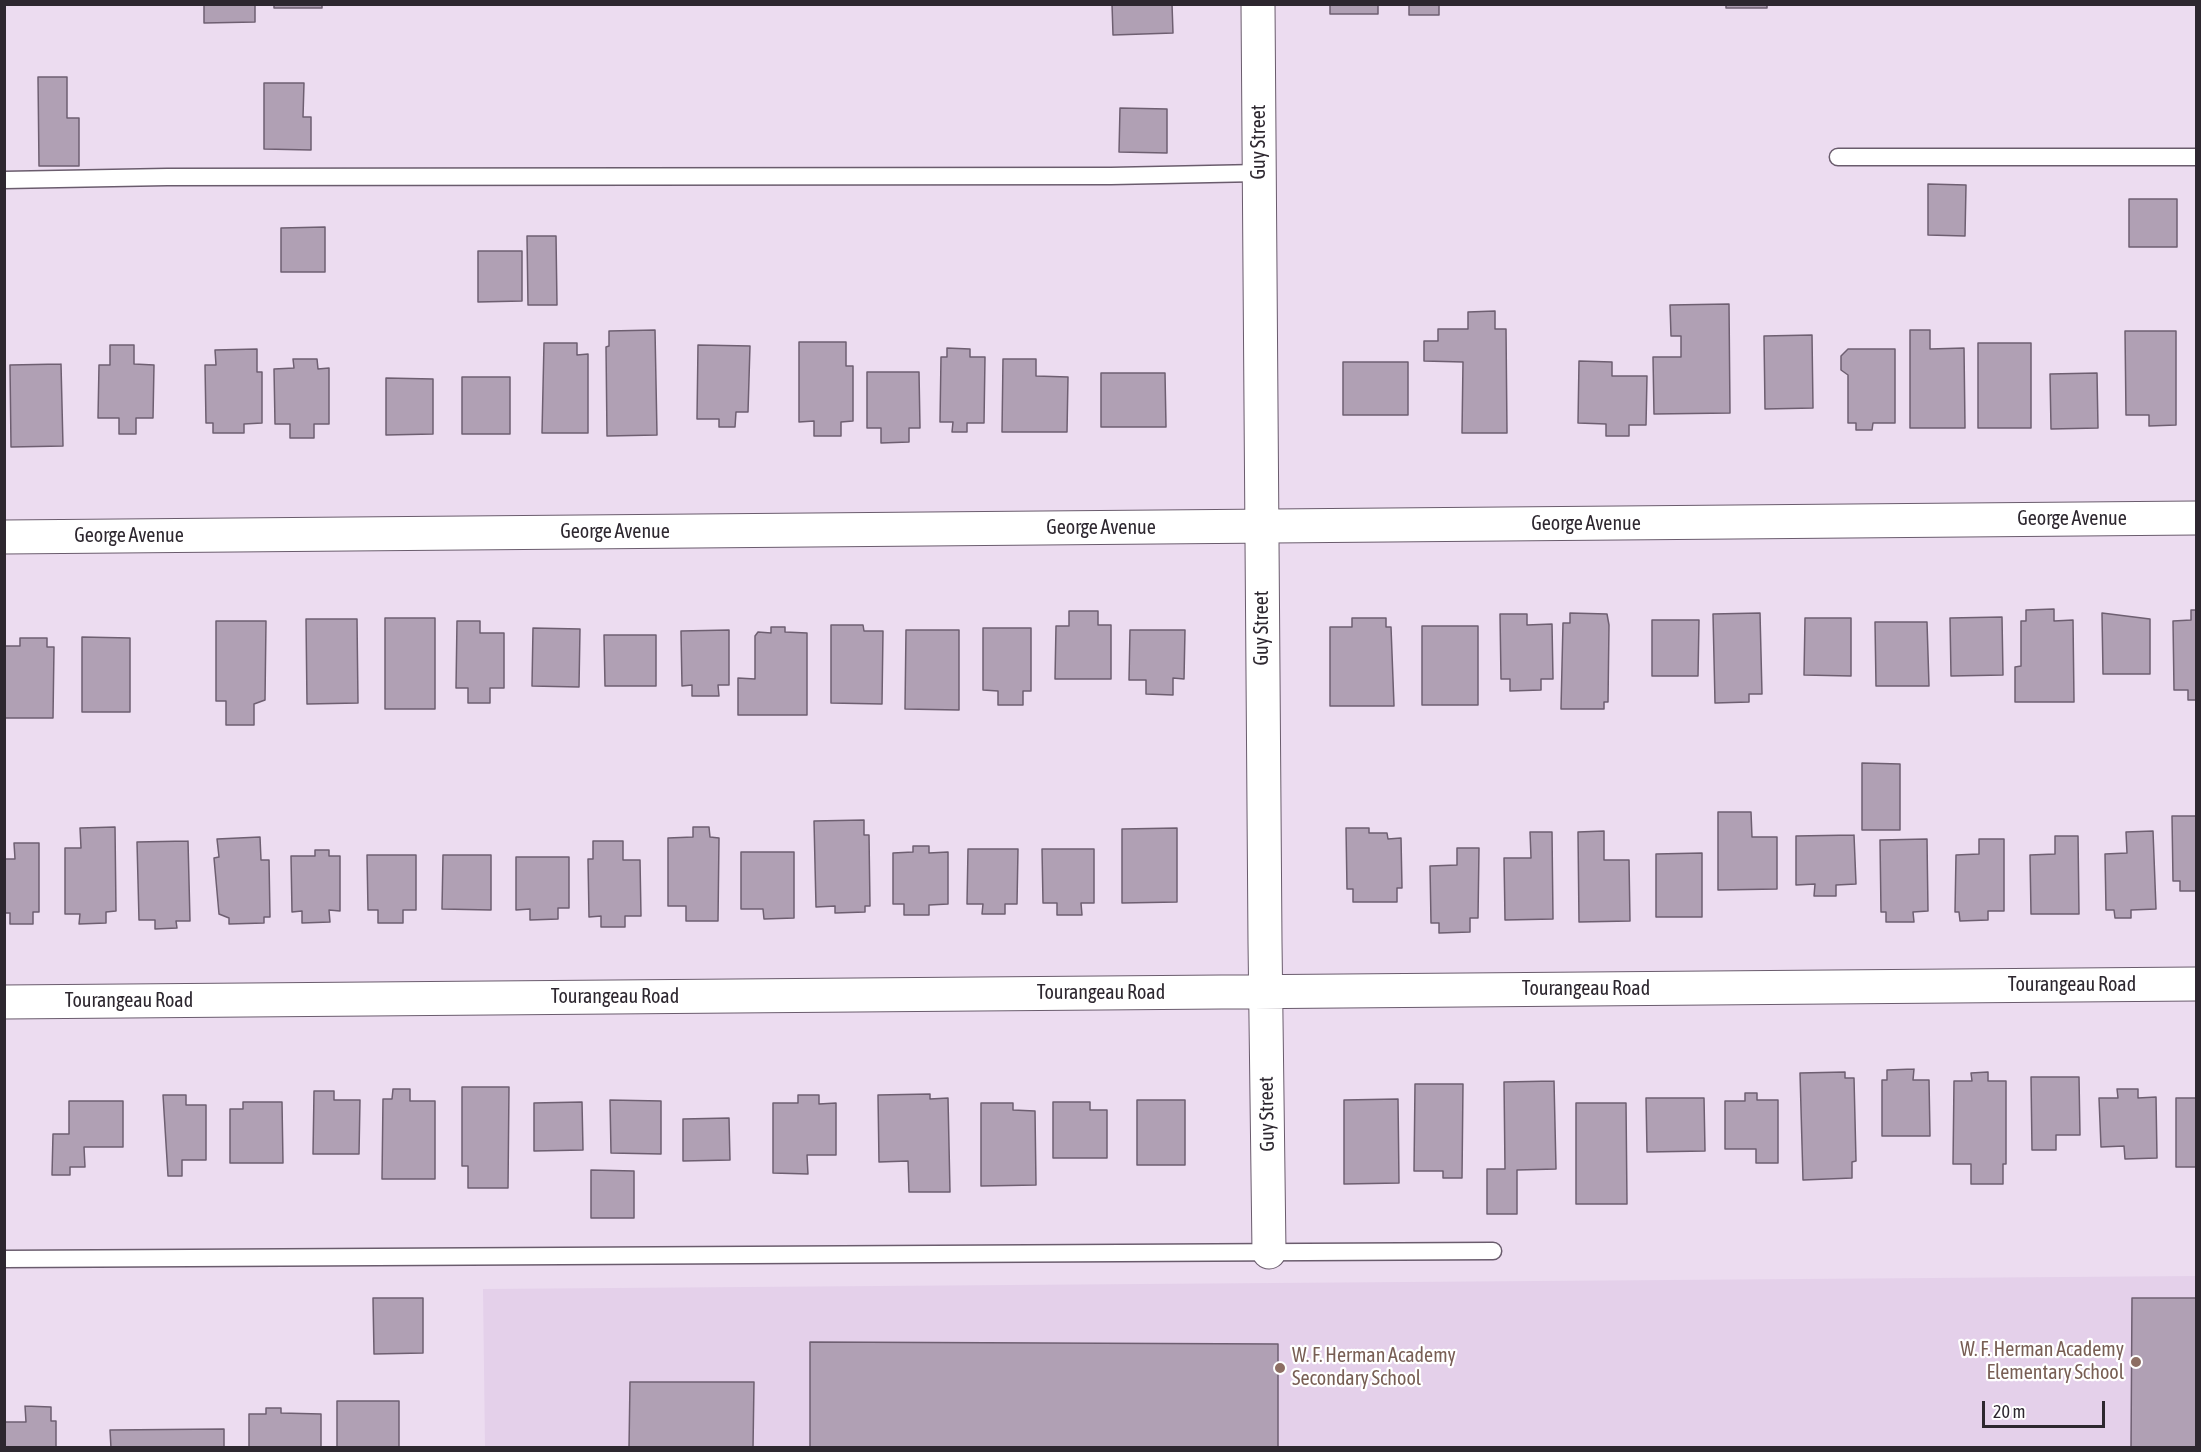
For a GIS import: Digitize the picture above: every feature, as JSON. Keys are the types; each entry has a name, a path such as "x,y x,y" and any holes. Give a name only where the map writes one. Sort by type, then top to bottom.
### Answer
{"street":[{"name":"Guy Street","path":"1258,4 1269,1252"},
{"name":"George Avenue","path":"4,537 2196,518"},
{"name":"Tourangeau Road","path":"4,1002 2196,984"}],"lane":[{"path":"1838,158 2196,157"},
{"path":"4,180 167,177 1111,176 1259,173"},
{"path":"4,1259 1493,1251"}],"shaded area":[{"name":"W. F. Herman Academy Secondary School","path":"2196,1276 2196,1447 485,1447 483,1289"}],"building":[{"path":"204,4 255,4 255,22 204,23"},
{"path":"274,4 322,4 322,8 274,8"},
{"path":"1112,4 1172,4 1173,33 1113,35"},
{"path":"1330,4 1378,4 1378,14 1330,14"},
{"path":"1409,4 1439,4 1439,15 1409,15"},
{"path":"1726,4 1767,4 1767,8 1726,8"},
{"path":"38,77 67,77 67,118 79,118 79,166 39,166"},
{"path":"264,83 304,83 303,117 311,117 311,150 264,149"},
{"path":"1120,108 1167,109 1167,153 1119,152"},
{"path":"1928,184 1966,185 1965,236 1928,235"},
{"path":"2129,199 2177,199 2177,247 2129,247"},
{"path":"325,227 325,272 281,272 281,228"},
{"path":"527,236 556,236 557,305 528,305"},
{"path":"478,251 522,251 522,301 478,302"},
{"path":"1729,304 1730,413 1654,414 1653,357 1681,357 1681,336 1671,336 1670,305"},
{"path":"1495,311 1495,329 1506,329 1507,433 1462,433 1463,362 1424,361 1424,341 1438,341 1438,329 1468,329 1468,312"},
{"path":"655,330 657,435 607,436 606,347 609,346 609,331"},
{"path":"1910,330 1930,330 1930,349 1964,348 1965,428 1910,428"},
{"path":"2125,331 2176,331 2176,425 2149,426 2149,415 2126,415"},
{"path":"1812,335 1813,408 1765,409 1764,336"},
{"path":"799,342 846,342 846,366 853,366 853,421 841,422 841,436 814,436 814,421 799,422"},
{"path":"544,343 577,343 577,355 588,354 588,433 542,433"},
{"path":"1978,343 2031,343 2031,428 1978,428"},
{"path":"110,345 134,345 134,364 154,365 153,418 136,418 136,434 119,434 119,418 98,418 99,365 110,365"},
{"path":"698,345 750,346 748,412 736,412 735,427 719,427 719,419 697,419"},
{"path":"947,348 970,349 970,357 985,357 984,423 967,423 967,432 952,432 953,422 940,422 941,357 947,357"},
{"path":"257,349 257,372 262,372 262,423 244,424 244,433 213,433 213,423 206,423 205,365 216,365 215,350"},
{"path":"1848,349 1895,349 1895,423 1873,423 1872,430 1856,430 1856,423 1848,423 1848,375 1841,370 1841,356"},
{"path":"293,359 317,359 318,369 329,368 329,424 314,424 314,438 290,438 290,424 275,424 274,369 294,368"},
{"path":"1003,359 1036,359 1036,376 1068,377 1067,432 1002,432"},
{"path":"1579,361 1612,362 1612,376 1647,376 1646,425 1629,425 1629,436 1606,436 1606,424 1578,423"},
{"path":"1343,362 1408,362 1408,415 1343,415"},
{"path":"61,364 63,446 11,447 10,365"},
{"path":"867,372 919,372 920,428 909,428 909,442 881,443 881,428 867,428"},
{"path":"1101,373 1165,373 1166,427 1101,427"},
{"path":"2097,373 2098,428 2051,429 2050,374"},
{"path":"462,377 510,377 510,434 462,434"},
{"path":"386,378 433,379 433,434 386,435"},
{"path":"2054,609 2054,621 2073,620 2074,702 2015,702 2015,667 2021,666 2021,621 2026,621 2026,610"},
{"path":"2191,610 2196,610 2196,700 2188,700 2188,690 2174,690 2173,621 2191,620"},
{"path":"1069,611 1098,611 1098,625 1111,625 1111,679 1055,679 1056,626 1069,626"},
{"path":"1570,613 1607,614 1609,625 1608,702 1604,702 1604,709 1561,709 1563,623 1570,623"},
{"path":"1760,613 1762,694 1749,694 1749,702 1715,703 1713,614"},
{"path":"2102,613 2150,619 2150,674 2103,674"},
{"path":"1500,614 1527,614 1527,625 1552,624 1553,679 1541,679 1541,690 1510,691 1510,679 1501,679"},
{"path":"2002,617 2003,675 1951,676 1950,618"},
{"path":"385,618 435,618 435,709 385,709"},
{"path":"1352,618 1386,618 1386,627 1391,627 1394,706 1330,706 1330,627 1352,627"},
{"path":"1805,618 1851,618 1851,676 1804,675"},
{"path":"306,619 357,619 358,703 307,704"},
{"path":"1652,620 1699,620 1698,676 1652,676"},
{"path":"216,621 266,621 265,700 254,704 254,725 226,725 226,701 216,701"},
{"path":"457,621 480,621 480,633 504,633 504,688 490,688 490,703 468,703 468,688 456,688"},
{"path":"1875,622 1927,622 1929,686 1876,686"},
{"path":"831,625 863,625 864,631 883,631 882,704 831,703"},
{"path":"1422,626 1478,626 1478,705 1422,705"},
{"path":"771,627 785,627 785,632 807,633 807,715 738,715 738,678 755,679 755,636 758,632 771,633"},
{"path":"533,628 580,629 579,687 532,686"},
{"path":"983,628 1031,628 1031,691 1023,691 1023,705 998,705 998,691 983,690"},
{"path":"729,630 729,685 718,685 719,696 692,696 692,685 682,686 681,631"},
{"path":"906,630 959,630 959,710 905,709"},
{"path":"1130,630 1185,630 1184,679 1173,678 1173,695 1146,694 1146,680 1129,680"},
{"path":"604,635 656,635 656,686 605,686"},
{"path":"82,637 130,638 130,712 82,712"},
{"path":"20,638 47,638 47,647 54,647 53,718 4,718 5,646 20,646"},
{"path":"1862,763 1900,764 1900,830 1862,830"},
{"path":"1718,812 1751,812 1752,837 1777,837 1777,889 1718,890"},
{"path":"2172,816 2196,816 2196,891 2180,891 2180,881 2173,881"},
{"path":"864,820 864,835 869,835 870,906 865,906 865,912 835,913 835,906 816,907 814,821"},
{"path":"115,827 116,911 106,912 106,923 79,924 80,914 65,914 65,848 81,848 80,828"},
{"path":"693,827 709,827 710,837 719,838 718,921 686,921 686,906 668,906 668,838 693,837"},
{"path":"1177,828 1177,902 1122,903 1122,829"},
{"path":"1346,828 1369,828 1369,833 1387,833 1388,839 1401,838 1402,888 1397,888 1397,902 1353,902 1353,889 1347,889"},
{"path":"1604,831 1604,860 1629,860 1630,921 1579,922 1578,832"},
{"path":"2153,831 2156,909 2131,910 2131,918 2115,918 2114,910 2106,910 2105,854 2127,853 2126,832"},
{"path":"1530,832 1552,832 1553,919 1505,920 1504,858 1531,858"},
{"path":"1854,835 1856,884 1836,885 1836,896 1814,896 1815,884 1796,885 1796,836"},
{"path":"2055,836 2078,836 2079,914 2031,914 2030,855 2055,854"},
{"path":"260,837 261,860 269,860 270,917 264,917 264,923 229,924 229,918 219,914 214,858 219,857 217,839"},
{"path":"1927,839 1928,911 1913,912 1914,922 1886,922 1886,912 1881,912 1880,840"},
{"path":"1979,839 2004,839 2004,911 1988,911 1988,920 1960,921 1959,912 1955,912 1956,855 1979,854"},
{"path":"188,841 190,921 176,921 177,928 155,929 155,920 139,920 137,842"},
{"path":"593,841 623,841 623,860 640,860 641,916 625,916 625,927 601,927 601,916 589,917 588,859 593,859"},
{"path":"14,843 39,843 39,912 33,912 33,924 10,924 10,913 4,913 4,859 15,859"},
{"path":"913,846 929,846 929,853 948,852 948,904 929,905 929,915 904,915 904,904 893,904 893,853 913,852"},
{"path":"1457,848 1479,848 1478,918 1470,918 1470,932 1439,933 1439,923 1431,923 1430,866 1457,865"},
{"path":"968,849 1018,849 1017,904 1005,904 1005,914 982,914 983,904 967,904"},
{"path":"1042,849 1094,849 1094,903 1081,903 1082,915 1057,915 1057,903 1043,903"},
{"path":"315,850 329,850 329,856 340,856 340,911 329,910 330,922 302,923 302,911 292,912 291,856 315,856"},
{"path":"741,852 794,852 794,918 764,919 763,909 741,909"},
{"path":"1702,853 1702,917 1656,917 1656,854"},
{"path":"367,855 416,855 416,910 403,910 403,923 378,923 378,910 368,910"},
{"path":"443,855 491,855 491,910 442,909"},
{"path":"516,857 569,857 569,908 558,908 558,919 530,920 530,909 516,910"},
{"path":"1914,1069 1913,1080 1929,1080 1930,1136 1882,1136 1882,1080 1887,1080 1887,1070"},
{"path":"1845,1072 1845,1078 1854,1078 1856,1161 1852,1162 1852,1178 1803,1180 1800,1073"},
{"path":"1988,1072 1988,1081 2006,1081 2006,1164 2003,1164 2003,1184 1971,1184 1971,1164 1953,1164 1954,1081 1972,1081 1971,1073"},
{"path":"2031,1077 2079,1077 2080,1135 2056,1135 2056,1150 2032,1150"},
{"path":"1554,1081 1556,1169 1517,1170 1517,1214 1487,1214 1487,1169 1505,1169 1504,1082"},
{"path":"1415,1084 1463,1084 1462,1178 1443,1178 1443,1171 1414,1171"},
{"path":"462,1087 509,1087 508,1188 468,1188 468,1166 462,1166"},
{"path":"393,1089 410,1089 410,1101 435,1101 435,1179 382,1179 383,1099 392,1099"},
{"path":"2117,1089 2138,1089 2138,1098 2156,1097 2157,1158 2125,1159 2124,1146 2101,1147 2099,1098 2118,1098"},
{"path":"314,1091 334,1091 334,1100 360,1100 359,1154 313,1154"},
{"path":"1745,1093 1757,1093 1757,1100 1778,1100 1778,1163 1756,1163 1756,1149 1725,1149 1725,1101 1745,1101"},
{"path":"930,1094 930,1099 948,1098 950,1192 909,1192 908,1161 879,1162 878,1095"},
{"path":"163,1095 186,1095 186,1105 206,1105 206,1160 182,1160 182,1176 168,1176"},
{"path":"798,1095 819,1095 819,1104 836,1103 836,1155 807,1155 808,1174 773,1173 773,1103 798,1103"},
{"path":"1646,1098 1704,1098 1705,1151 1647,1152"},
{"path":"2176,1098 2196,1098 2196,1167 2176,1167"},
{"path":"1398,1099 1399,1183 1344,1184 1344,1100"},
{"path":"610,1100 661,1101 661,1154 611,1153"},
{"path":"1137,1100 1185,1100 1185,1165 1137,1165"},
{"path":"69,1101 123,1101 123,1147 84,1147 85,1167 70,1167 70,1175 52,1175 53,1134 69,1134"},
{"path":"243,1102 282,1102 283,1163 230,1163 230,1109 243,1109"},
{"path":"582,1102 583,1150 534,1151 534,1103"},
{"path":"1053,1102 1090,1102 1090,1110 1107,1110 1107,1158 1053,1158"},
{"path":"981,1103 1013,1103 1013,1110 1035,1111 1036,1185 981,1186"},
{"path":"1576,1103 1626,1103 1627,1204 1576,1204"},
{"path":"729,1118 730,1160 683,1161 683,1119"},
{"path":"591,1170 634,1171 634,1218 591,1218"},
{"path":"373,1298 423,1298 423,1353 374,1354"},
{"path":"2132,1298 2196,1298 2196,1448 2131,1448"},
{"path":"810,1342 1278,1344 1278,1448 810,1448"},
{"path":"630,1382 754,1382 753,1448 629,1448"},
{"path":"337,1401 399,1401 399,1448 337,1448"},
{"path":"25,1406 51,1407 51,1421 56,1421 56,1448 4,1448 4,1422 26,1422"},
{"path":"266,1408 281,1408 281,1413 321,1414 321,1448 249,1448 249,1414 266,1414"},
{"path":"224,1429 224,1448 111,1448 110,1430"}],"place":[{"name":"W. F. Herman Academy Elementary School","path":"2136,1362"},
{"name":"W. F. Herman Academy Secondary School","path":"1280,1368"}]}
